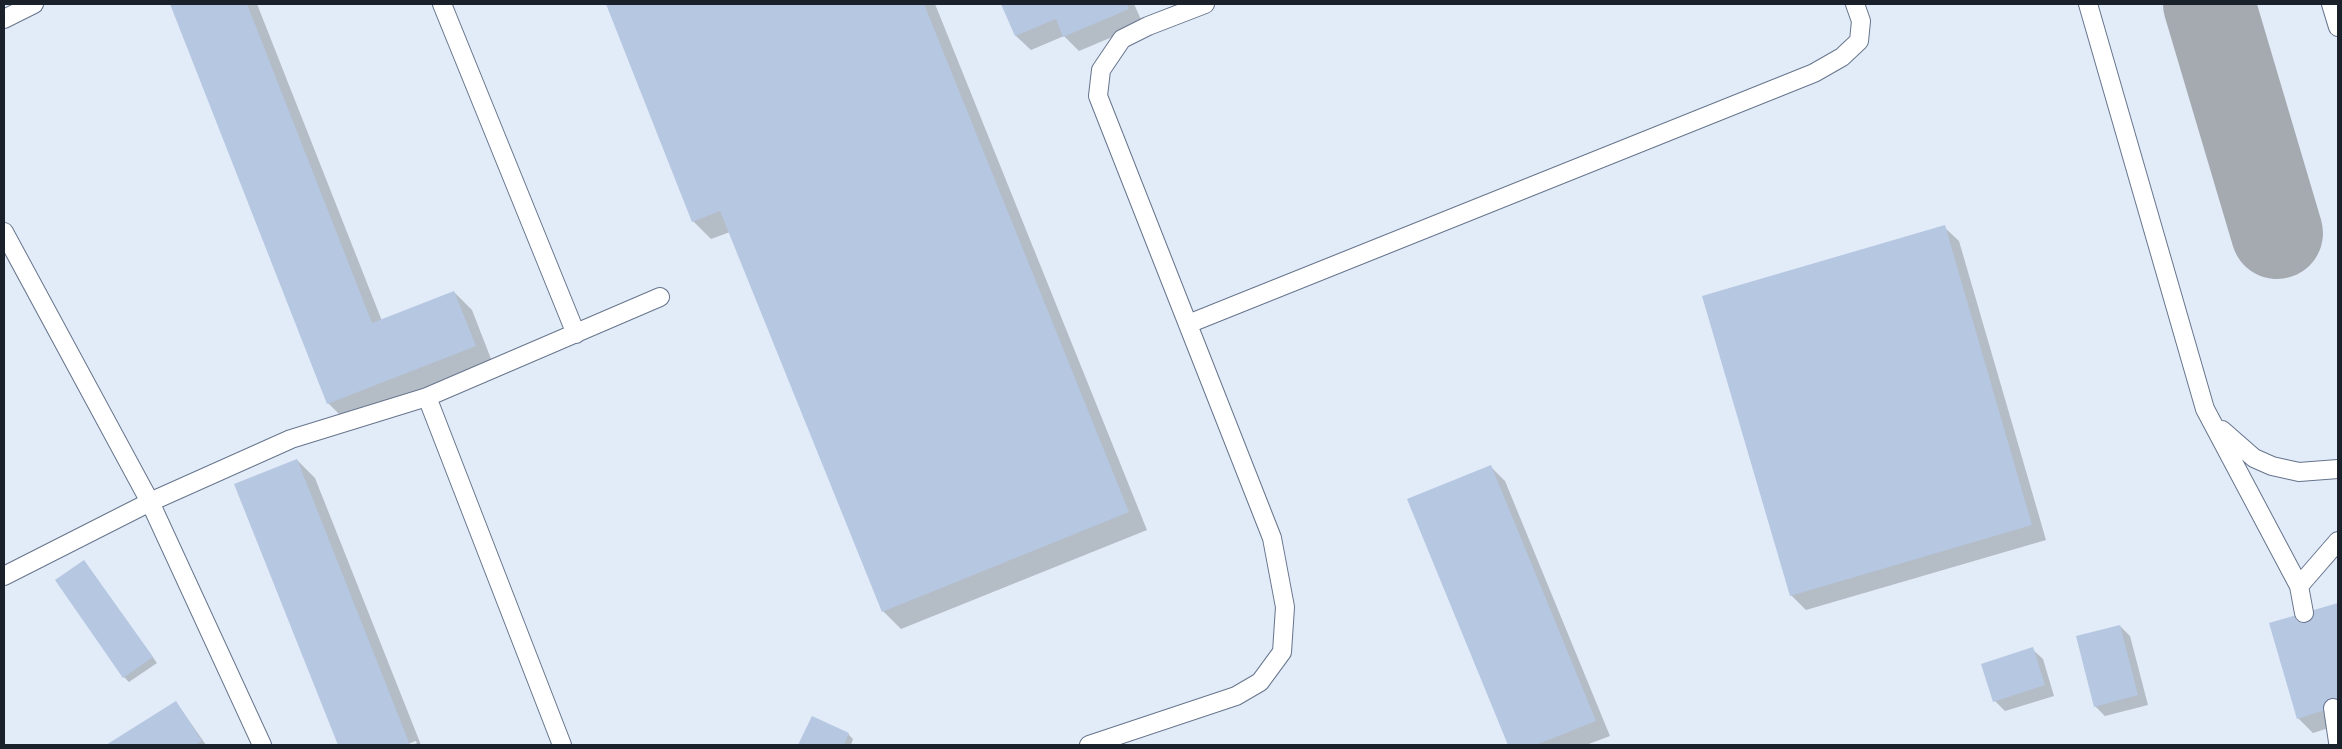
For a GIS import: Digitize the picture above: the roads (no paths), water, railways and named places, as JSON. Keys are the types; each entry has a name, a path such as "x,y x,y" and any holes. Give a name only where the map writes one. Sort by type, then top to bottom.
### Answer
{"lane":[{"path":"4,19 34,4"},
{"path":"442,4 576,334"},
{"path":"1089,745 1236,696 1260,682 1282,652 1285,607 1272,538 1098,96 1101,70 1122,39 1148,26 1205,4"},
{"path":"1188,324 1814,73 1842,57 1859,41 1860,21 1856,4"},
{"path":"2088,4 2205,408 2299,586 2304,613"},
{"path":"2332,4 2338,27"},
{"path":"4,232 150,502 262,745"},
{"path":"4,576 150,502 291,439 427,397 660,297"},
{"path":"427,397 562,745"},
{"path":"2205,408 2239,446 2262,462 2299,472 2338,469"},
{"path":"2299,586 2338,541"},
{"path":"2333,708 2338,742"}]}
